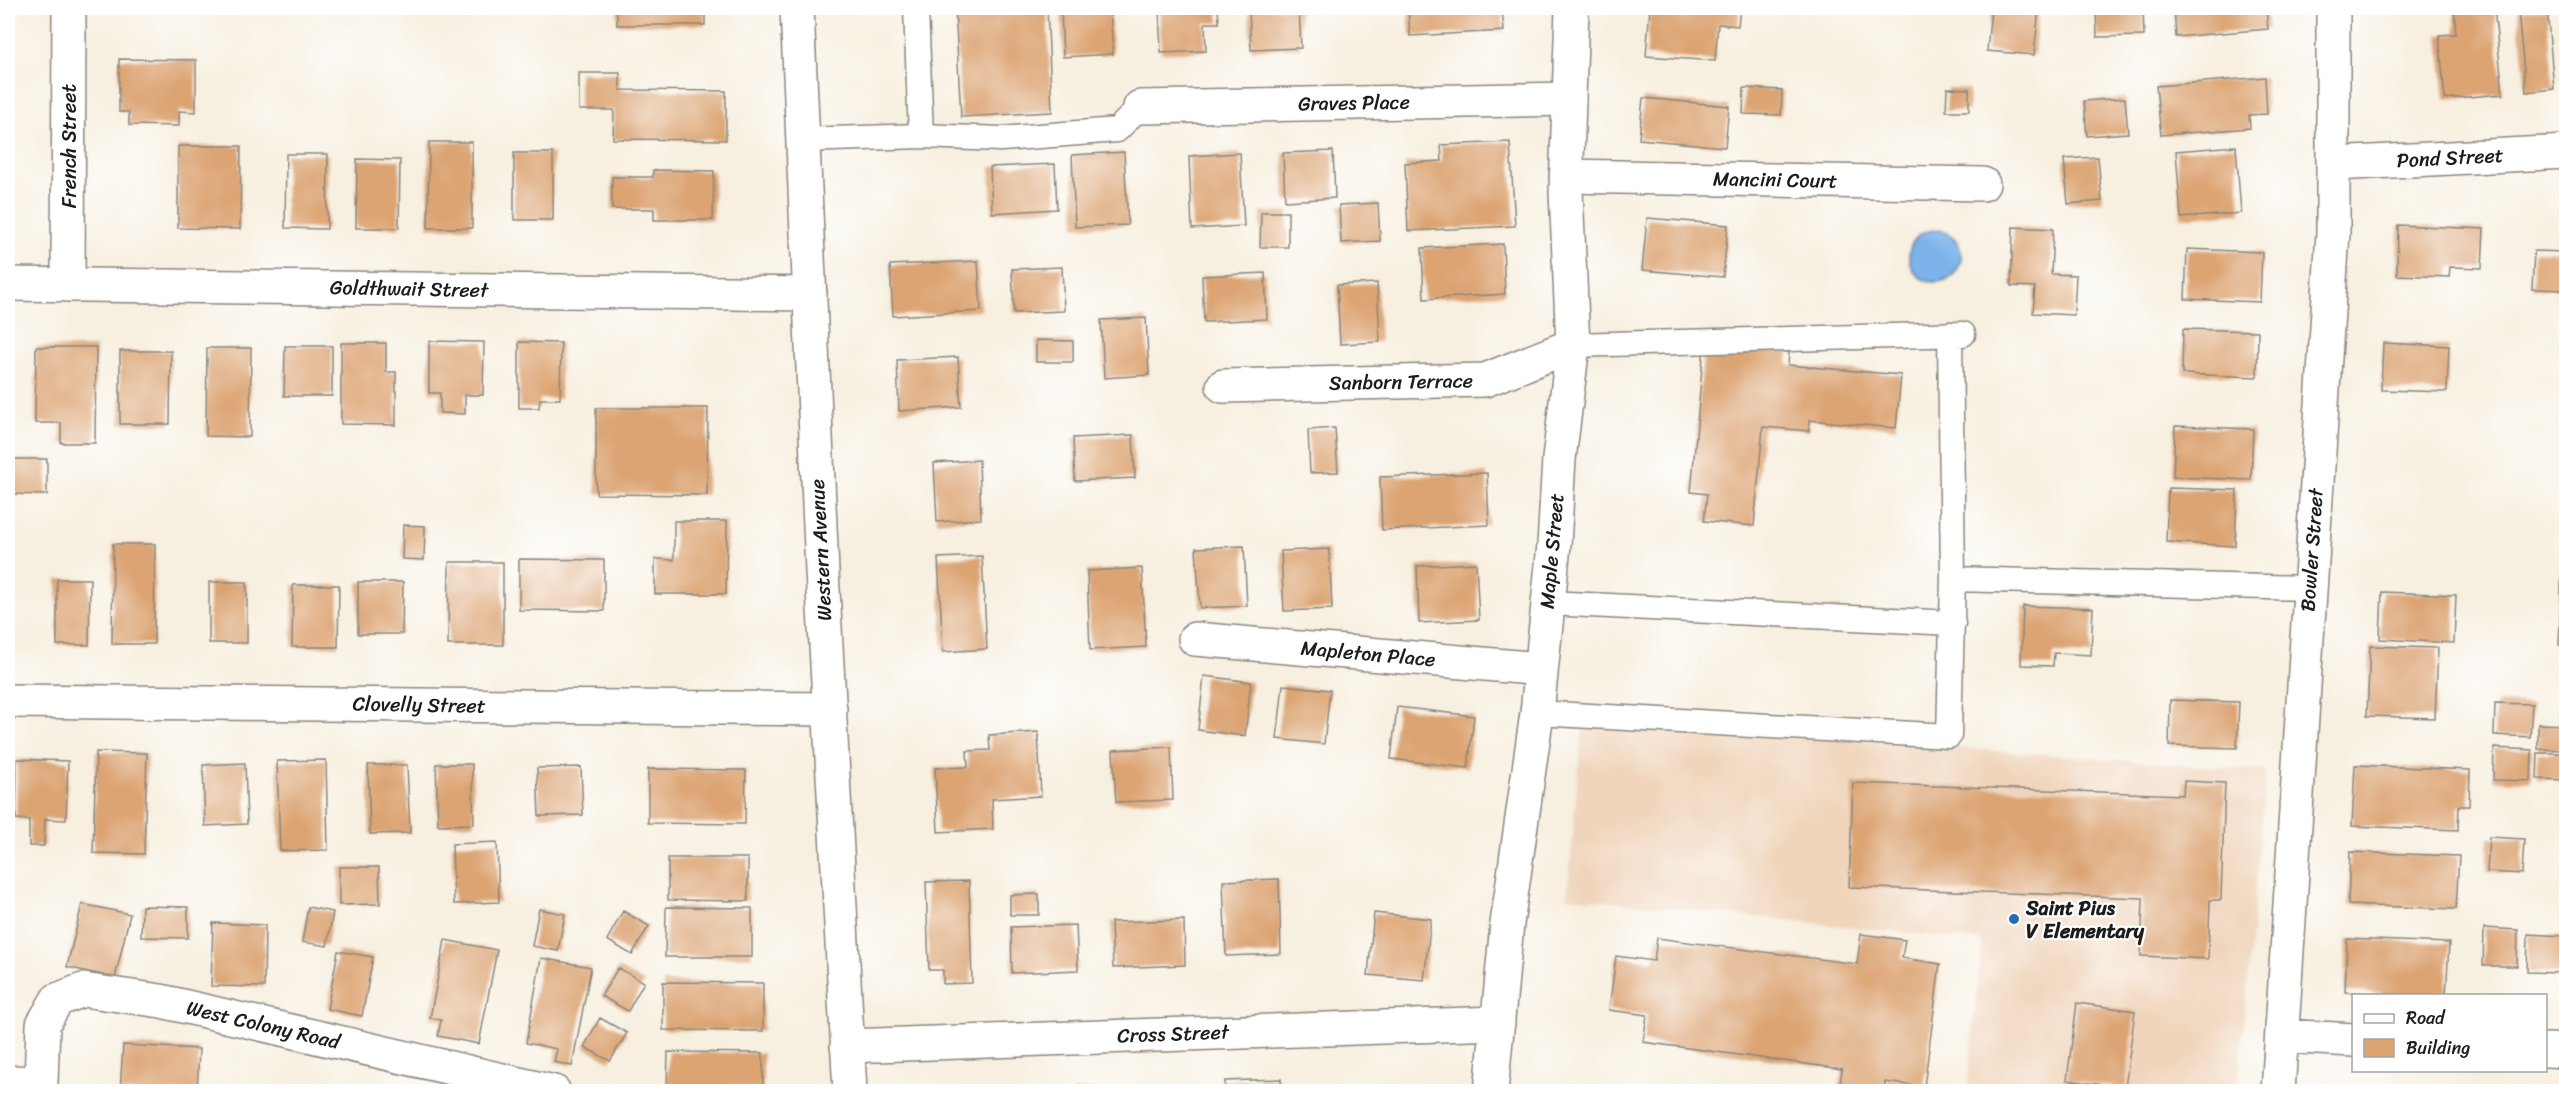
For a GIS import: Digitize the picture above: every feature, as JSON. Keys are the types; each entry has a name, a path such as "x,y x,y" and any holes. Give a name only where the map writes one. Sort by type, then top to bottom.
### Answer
{"street":[{"name":"French Street","path":"68,285 69,8"},
{"name":"Western Avenue","path":"797,8 850,1092"},
{"name":"Maple Street","path":"1491,1092 1507,924 1537,712 1559,459 1573,345 1566,176 1572,8"},
{"name":"Bowler Street","path":"2278,1092 2330,279 2334,164 2333,8"},
{"name":"Graves Place","path":"1140,107 1569,99"},
{"name":"Pond Street","path":"2334,164 2566,152"},
{"name":"Mancini Court","path":"1566,176 1983,184"},
{"name":"Goldthwait Street","path":"8,284 810,294"},
{"name":"Sanborn Terrace","path":"1223,386 1485,381 1573,345"},
{"name":"Mapleton Place","path":"1195,639 1541,669"},
{"name":"Clovelly Street","path":"8,701 830,709"},
{"name":"West Colony Road","path":"41,1087 43,1024 57,1000 84,990 161,1001 554,1092"},
{"name":"Cross Street","path":"848,1046 1498,1023"},
{"path":"2282,1036 2352,1040"},
{"path":"2547,1050 2566,1051"},
{"path":"8,1082 41,1087"}],"lane":[{"path":"916,8 921,136"},
{"path":"803,140 921,136 1001,139 1117,130 1140,107"},
{"path":"1537,712 1949,736 1953,623 1956,334 1573,345"},
{"path":"1953,579 2309,588"},
{"path":"1548,603 1953,623"}],"shaded area":[{"name":"Saint Pius V Elementary","path":"1583,720 2266,771 2238,1091 1967,1091 1982,941 1567,897"}],"water":[{"path":"1935,230 1945,232 1953,238 1959,246 1961,256 1959,266 1953,274 1945,280 1935,282 1925,280 1917,274 1911,266 1909,256 1911,246 1917,238 1925,232"}],"building":[{"path":"617,8 705,8 705,25 617,25"},
{"path":"955,8 1047,8 1052,112 961,117"},
{"path":"1061,8 1110,8 1113,54 1063,57"},
{"path":"1159,8 1218,8 1219,23 1205,23 1206,51 1161,53"},
{"path":"1249,8 1299,8 1301,48 1251,50"},
{"path":"1408,8 1502,8 1504,31 1410,36"},
{"path":"1650,8 1740,8 1738,26 1718,24 1715,61 1646,56"},
{"path":"1991,8 2039,8 2034,55 1987,51"},
{"path":"2096,8 2143,8 2144,36 2097,37"},
{"path":"2174,8 2266,8 2268,29 2176,37"},
{"path":"2454,8 2494,8 2503,94 2445,99 2439,35 2456,34"},
{"path":"2547,9 2554,89 2526,92 2518,11"},
{"path":"119,59 196,60 196,112 179,111 179,126 129,125 129,112 119,112"},
{"path":"579,73 620,73 620,90 726,91 726,140 613,139 614,110 579,110"},
{"path":"2265,77 2267,114 2249,115 2250,128 2161,135 2156,86"},
{"path":"1744,88 1782,90 1781,115 1743,114"},
{"path":"1947,88 1969,89 1969,111 1946,111"},
{"path":"1643,98 1729,106 1725,147 1639,139"},
{"path":"2125,98 2128,133 2087,136 2084,101"},
{"path":"429,142 472,142 472,228 428,228"},
{"path":"1510,142 1515,226 1408,231 1405,163 1442,161 1441,145"},
{"path":"178,146 241,146 240,229 178,228"},
{"path":"2236,146 2241,213 2181,218 2176,151"},
{"path":"1333,151 1335,198 1285,201 1283,153"},
{"path":"1124,152 1128,225 1075,227 1072,155"},
{"path":"514,153 553,153 553,220 514,220"},
{"path":"1240,153 1244,226 1192,229 1189,156"},
{"path":"286,154 328,154 327,229 285,228"},
{"path":"2098,157 2102,201 2068,204 2064,159"},
{"path":"357,159 400,160 399,228 356,228"},
{"path":"1055,164 1057,209 992,213 990,167"},
{"path":"653,170 714,171 713,220 654,220 654,209 612,209 612,177 653,177"},
{"path":"1378,203 1380,241 1341,243 1339,205"},
{"path":"1261,212 1288,212 1288,247 1260,247"},
{"path":"1647,218 1728,225 1723,277 1642,270"},
{"path":"2398,225 2484,229 2482,268 2450,267 2449,277 2397,275"},
{"path":"2013,227 2053,229 2051,274 2076,275 2074,315 2033,313 2035,287 2011,286"},
{"path":"1503,244 1505,294 1424,299 1422,248"},
{"path":"2187,249 2262,252 2260,302 2185,299"},
{"path":"2534,251 2566,252 2566,290 2532,289"},
{"path":"978,261 981,311 893,316 890,265"},
{"path":"1062,267 1064,311 1014,313 1012,269"},
{"path":"1265,273 1267,319 1204,322 1202,276"},
{"path":"1377,283 1380,342 1340,344 1337,285"},
{"path":"1146,318 1149,375 1104,378 1101,320"},
{"path":"2183,329 2258,331 2257,377 2182,374"},
{"path":"1036,340 1073,341 1073,362 1036,362"},
{"path":"429,341 484,342 483,395 465,395 465,414 440,413 440,393 429,393"},
{"path":"519,342 561,343 560,399 540,399 539,408 519,408"},
{"path":"341,343 386,343 386,372 396,372 396,425 341,424"},
{"path":"2383,343 2449,346 2447,392 2381,390"},
{"path":"1704,345 1789,352 1788,365 1901,375 1896,428 1809,420 1809,431 1763,427 1754,526 1704,521 1707,494 1691,492"},
{"path":"285,346 332,346 332,396 284,396"},
{"path":"36,347 96,347 95,443 61,443 61,423 35,423"},
{"path":"207,348 251,348 250,437 206,436"},
{"path":"120,351 171,351 170,424 120,424"},
{"path":"958,357 961,407 899,411 897,360"},
{"path":"596,408 708,408 707,495 596,494"},
{"path":"2175,426 2253,429 2251,480 2173,477"},
{"path":"1335,428 1338,472 1310,473 1308,430"},
{"path":"1133,435 1135,478 1075,481 1073,438"},
{"path":"8,459 47,459 47,495 8,494"},
{"path":"979,460 981,519 937,522 934,463"},
{"path":"1487,473 1489,525 1382,530 1380,477"},
{"path":"2168,488 2237,490 2235,546 2166,542"},
{"path":"674,521 727,521 726,594 655,594 655,559 674,560"},
{"path":"403,525 425,526 424,560 402,559"},
{"path":"2563,541 2566,541 2566,645 2559,645"},
{"path":"113,544 155,544 154,644 112,644"},
{"path":"1244,546 1247,606 1200,608 1196,548"},
{"path":"1329,549 1332,609 1284,611 1281,551"},
{"path":"982,556 987,649 943,652 938,558"},
{"path":"519,559 604,560 604,611 519,610"},
{"path":"449,562 503,562 503,645 448,645"},
{"path":"1476,563 1479,620 1419,623 1417,566"},
{"path":"1142,568 1146,647 1090,650 1087,571"},
{"path":"57,579 90,579 89,645 57,645"},
{"path":"209,582 247,582 247,643 209,643"},
{"path":"358,582 403,582 402,634 358,634"},
{"path":"293,585 339,585 338,647 292,647"},
{"path":"2382,592 2456,595 2454,643 2380,639"},
{"path":"2023,606 2093,608 2091,655 2054,653 2053,666 2021,665"},
{"path":"2370,646 2438,648 2435,718 2367,716"},
{"path":"1204,676 1251,682 1245,736 1198,730"},
{"path":"1283,685 1330,690 1324,744 1277,739"},
{"path":"2170,700 2239,702 2237,748 2169,746"},
{"path":"2495,703 2532,704 2530,737 2494,735"},
{"path":"1397,707 1474,716 1468,768 1391,759"},
{"path":"2538,724 2566,725 2566,750 2538,749"},
{"path":"1038,732 1041,796 992,799 993,829 938,832 935,768 968,767 967,751 990,750 989,735"},
{"path":"1171,747 1173,800 1116,802 1113,750"},
{"path":"2494,748 2532,750 2531,781 2493,780"},
{"path":"96,752 147,753 144,854 93,853"},
{"path":"2538,753 2566,753 2566,780 2537,779"},
{"path":"17,759 68,761 66,820 45,819 44,846 29,846 29,820 16,819"},
{"path":"326,760 328,850 280,851 277,761"},
{"path":"245,763 247,824 205,826 203,765"},
{"path":"436,764 472,764 474,824 438,825"},
{"path":"368,765 407,765 410,833 370,834"},
{"path":"2355,765 2470,770 2469,806 2459,806 2458,830 2352,826"},
{"path":"581,767 583,815 539,816 537,768"},
{"path":"648,769 746,770 745,824 648,823"},
{"path":"2184,781 2225,783 2221,900 2210,900 2208,959 2141,956 2143,898 1849,887 1853,783 2183,795"},
{"path":"2489,837 2524,839 2522,874 2487,872"},
{"path":"497,842 499,902 454,904 452,844"},
{"path":"2350,852 2459,856 2456,909 2348,905"},
{"path":"668,858 748,858 748,901 668,900"},
{"path":"339,867 379,867 380,904 339,905"},
{"path":"1279,879 1281,954 1226,956 1223,881"},
{"path":"969,881 972,983 943,984 943,970 929,970 926,882"},
{"path":"1039,894 1039,915 1010,915 1010,895"},
{"path":"82,904 130,914 115,978 67,967"},
{"path":"142,906 188,907 188,938 141,937"},
{"path":"308,907 333,912 327,946 302,942"},
{"path":"666,907 752,908 752,957 665,957"},
{"path":"539,909 565,914 558,951 532,946"},
{"path":"623,911 649,926 632,955 607,940"},
{"path":"1374,913 1431,919 1424,980 1368,975"},
{"path":"1184,920 1185,965 1113,968 1111,922"},
{"path":"213,923 265,925 264,987 211,986"},
{"path":"1076,925 1078,970 1012,973 1011,927"},
{"path":"2484,928 2518,930 2517,966 2483,966"},
{"path":"1861,934 1905,940 1902,958 1940,964 1924,1087 1885,1082 1884,1092 1839,1092 1842,1069 1643,1042 1647,1015 1609,1010 1616,956 1654,961 1657,938 1857,964"},
{"path":"2528,934 2565,936 2563,973 2527,972"},
{"path":"2347,939 2449,943 2446,994 2345,992"},
{"path":"445,940 497,950 479,1044 438,1036 441,1020 430,1018"},
{"path":"338,951 373,957 362,1016 327,1009"},
{"path":"541,958 591,967 572,1066 554,1062 557,1049 526,1043"},
{"path":"618,968 644,982 628,1011 601,996"},
{"path":"663,982 763,983 763,1031 663,1030"},
{"path":"2077,1003 2135,1011 2125,1088 2067,1080"},
{"path":"600,1018 627,1033 610,1061 584,1047"},
{"path":"123,1045 199,1049 197,1092 120,1092"},
{"path":"668,1052 763,1053 763,1092 667,1092"},
{"path":"1281,1079 1282,1092 1225,1092 1225,1081"},
{"path":"1102,1089 1102,1092 1072,1092 1072,1090"}],"place":[{"name":"Saint Pius V Elementary","path":"2014,919"}]}
